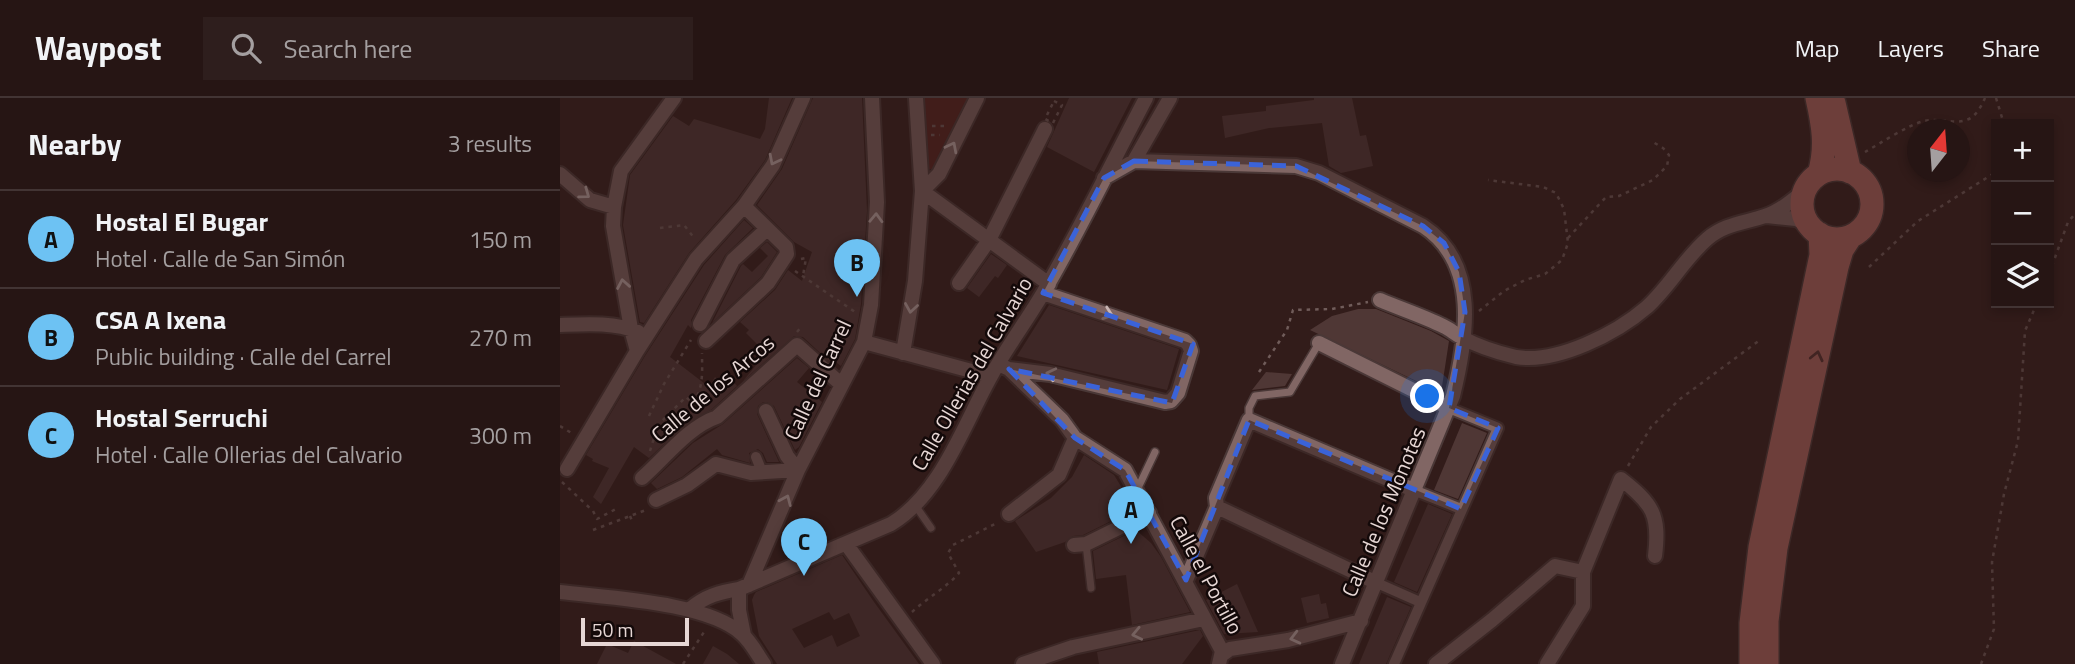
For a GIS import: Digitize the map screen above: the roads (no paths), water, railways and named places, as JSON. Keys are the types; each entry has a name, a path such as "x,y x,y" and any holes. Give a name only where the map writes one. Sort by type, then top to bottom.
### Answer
{"highway":[{"path":"1751,664 1751,623 1760,547 1821,255 1815,229 1803,208 1824,155 1825,134 1817,98"},
{"path":"1815,229 1840,239 1851,236 1861,229 1872,209 1868,187 1849,167 1832,98"},
{"path":"1812,182 1849,167"},
{"path":"1767,664 1767,621 1776,548 1837,267 1851,236"}],"street":[{"path":"637,351 613,226 614,207 621,171 674,98"},
{"path":"564,475 637,351 696,259 744,206 773,165 803,98"},
{"name":"Calle del Carrel","path":"744,587 798,470 864,342 869,321 877,202 872,98"},
{"path":"904,353 915,281 922,191 916,98"},
{"path":"922,191 939,174 976,98"},
{"name":"Calle Ollerias del Calvario","path":"690,609 717,592 744,587 847,545 891,524 915,505 937,476 1046,288 1146,98"},
{"path":"1104,178 1134,161 1170,98"},
{"path":"959,283 989,240 1045,130"},
{"name":"Calle de los Monotes","path":"1134,161 1287,166 1319,173 1433,233 1451,253 1460,272 1465,312 1463,339 1458,376 1449,408 1344,663"},
{"path":"560,175 590,200 614,207"},
{"path":"1380,300 1444,326 1463,339 1500,352 1524,358 1556,353 1602,337 1645,308 1661,293 1699,246 1715,233 1730,225 1765,216 1782,207 1812,182"},
{"path":"864,342 904,353 999,370 1050,374 1165,402 1171,401 1178,393 1191,351 1185,341 1046,288 989,240 922,191"},
{"path":"744,206 786,247 787,254 768,283 701,337 733,261 766,229"},
{"path":"1765,216 1796,219 1815,229"},
{"path":"560,325 586,323 631,329 647,336"},
{"path":"1319,343 1449,408 1498,428 1394,664"},
{"name":"Calle de los Arcos","path":"642,478 683,439 716,417 797,345 842,385"},
{"name":"Calle el Portillo","path":"999,370 1062,420 1075,438 1125,470 1185,580 1221,659"},
{"path":"766,411 787,456 798,470"},
{"path":"1185,580 1217,507 1216,498 1249,420 1461,509"},
{"path":"1009,514 1059,475 1075,438"},
{"path":"756,457 762,472"},
{"path":"659,498 687,485 716,464 751,473 798,470"},
{"path":"1547,664 1583,606 1583,572 1620,479 1650,505 1658,531 1655,556"},
{"path":"1217,507 1420,603"},
{"path":"1080,544 1149,513"},
{"path":"847,545 933,664"},
{"path":"1436,664 1555,566 1583,572"},
{"path":"744,587 739,610 744,635"},
{"path":"560,592 690,609 726,623 744,635 764,664"},
{"path":"1023,664 1073,647 1204,619"},
{"path":"1221,659 1230,649 1288,640 1361,621"}],"lane":[{"path":"1249,420 1255,396 1290,391 1319,343"},
{"path":"1136,491 1155,452"},
{"path":"915,505 931,528"},
{"path":"1080,544 1091,588"}],"place":[{"name":"CSA A Ixena","path":"857,297"},
{"name":"Hostal El Bugar","path":"1131,544"},
{"name":"Hostal Serruchi","path":"804,576"}]}
